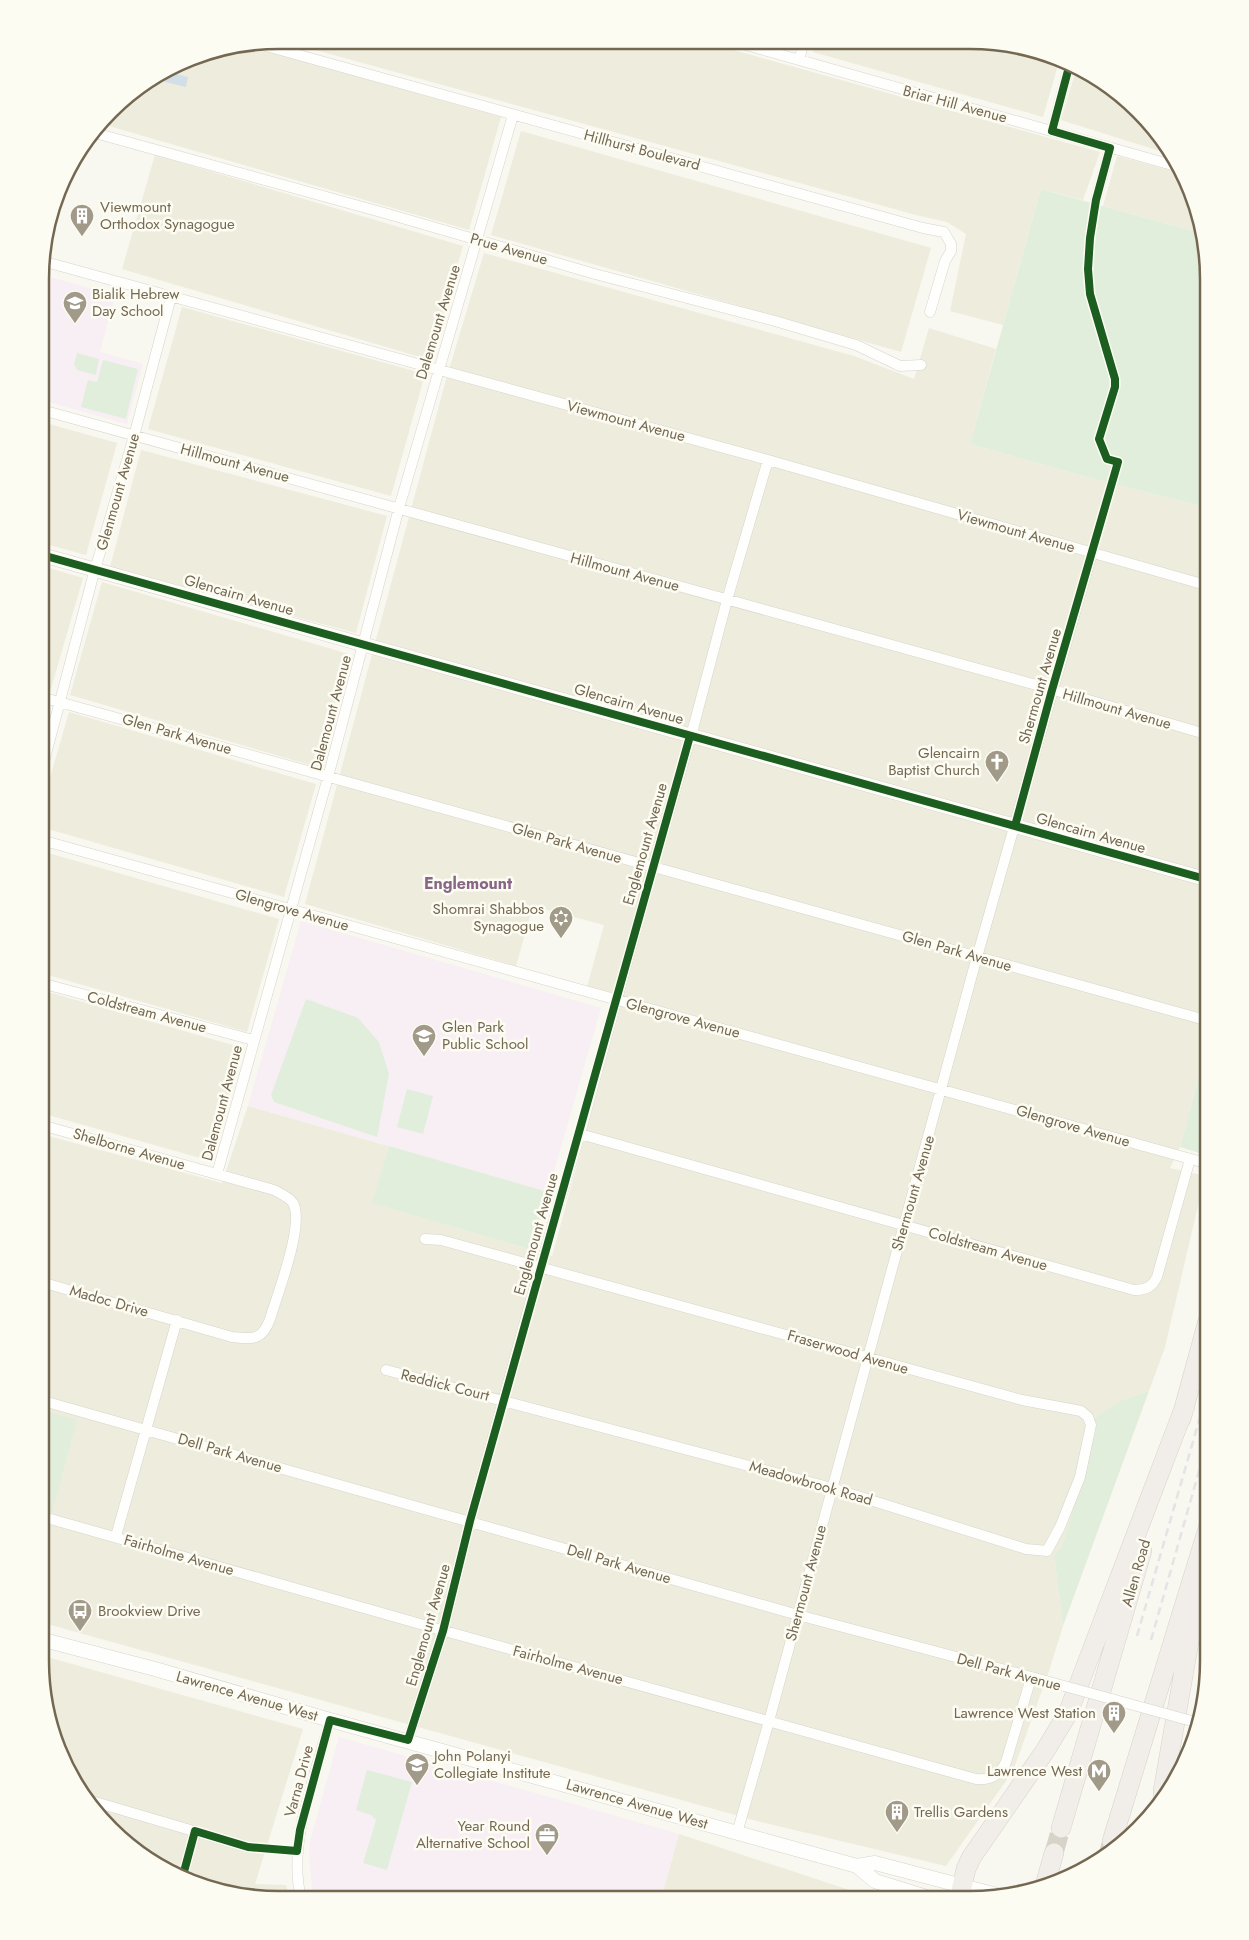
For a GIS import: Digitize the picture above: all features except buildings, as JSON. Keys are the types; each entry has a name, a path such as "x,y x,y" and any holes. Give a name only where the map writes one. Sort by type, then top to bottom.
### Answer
{"highway":[{"name":"Allen Road","path":"1061,1828 1200,1350"},
{"path":"961,1891 966,1869 971,1858 1045,1751 1068,1713 1185,1406"},
{"path":"1112,1841 1200,1551"},
{"path":"1164,1784 1200,1579"},
{"path":"1047,1878 1054,1853"}],"street":[{"name":"Hillhurst Boulevard","path":"277,49 923,228 940,230 949,239 952,247 945,261 930,312"},
{"name":"Briar Hill Avenue","path":"760,49 1169,164"},
{"path":"799,60 802,49"},
{"path":"1052,131 1068,71"},
{"name":"Dalemount Avenue","path":"177,1320 232,1337 248,1339 257,1337 266,1331 292,1246 297,1220 297,1213 293,1202 274,1190 217,1174 328,776 399,508 514,114"},
{"name":"Prue Avenue","path":"100,134 595,274 775,321 865,349 900,366 921,365"},
{"path":"1096,200 1110,148"},
{"name":"Viewmount Avenue","path":"49,263 768,460 1200,583"},
{"name":"Glenmount Avenue","path":"49,743 171,297"},
{"name":"Hillmount Avenue","path":"49,412 1200,732"},
{"name":"Englemount Avenue","path":"408,1740 443,1631 470,1521 540,1267 580,1134 652,867 768,460"},
{"name":"Shermount Avenue","path":"737,1833 867,1357 1052,690 1092,553"},
{"name":"Glencairn Avenue","path":"49,557 1200,877"},
{"name":"Glen Park Avenue","path":"49,699 1200,1018"},
{"name":"Glengrove Avenue","path":"49,842 616,1000 942,1088 1200,1162"},
{"name":"Coldstream Avenue","path":"49,985 254,1040"},
{"name":"Shelborne Avenue","path":"49,1127 217,1174"},
{"name":"Coldstream Avenue","path":"580,1134 1134,1290 1149,1288 1157,1277 1190,1159"},
{"name":"Fraserwood Avenue","path":"425,1239 441,1240 1022,1400 1081,1412 1088,1417 1091,1425 1078,1485"},
{"name":"Madoc Drive","path":"49,1284 177,1320"},
{"path":"116,1536 177,1320"},
{"name":"Reddick Court","path":"386,1370 504,1400"},
{"name":"Meadowbrook Road","path":"504,1400 832,1488 1026,1549 1047,1551 1060,1527 1078,1485"},
{"name":"Dell Park Avenue","path":"49,1403 798,1615 1192,1721"},
{"name":"Fairholme Avenue","path":"49,1518 443,1631 976,1779 987,1780 995,1777 1002,1771 1031,1678"},
{"name":"Lawrence Avenue West","path":"49,1642 155,1669 330,1720 408,1740 858,1866 875,1863 958,1891"},
{"name":"Varna Drive","path":"299,1891 297,1881 297,1851 300,1830 330,1720"},
{"path":"97,1803 248,1847"},
{"path":"184,1871 195,1831"},
{"name":"Lawrence Avenue West","path":"858,1866 875,1881 907,1891"}],"shaded area":[{"path":"261,49 501,117 469,230 107,126 139,96 191,66 234,53"},
{"path":"312,49 730,49 1100,152 1083,200 1041,189 1003,325 950,311 966,234 947,222"},
{"path":"814,49 985,49 1015,53 1058,66 1043,117 813,52"},
{"path":"175,74 188,77 186,87 165,82 166,79"},
{"path":"1075,74 1110,96 1122,106 1143,127 1161,152 1061,120"},
{"path":"521,131 931,248 901,352 491,235"},
{"path":"155,155 463,246 430,360 122,269"},
{"path":"1117,156 1173,171 1183,191 1195,232 1103,206"},
{"path":"484,253 854,356 914,379 929,328 996,349 970,444 1098,480 1200,506 1200,1073 1180,1147 1170,1168 1200,1175 1200,1197 1165,1347 1149,1391 1122,1400 1092,1419 1096,1431 1062,1546 1054,1555 1063,1626 1013,1771 946,1866 757,1821 49,1624 49,1136 222,1183 248,1106 389,1146 373,1203 552,1256 624,995 587,987 604,925 533,906 516,966 305,904 445,383"},
{"name":"Bialik Hebrew Day School","path":"49,277 115,295 100,352 143,364 127,424 49,402"},
{"path":"182,307 425,374 391,496 148,429"},
{"path":"49,424 117,443 86,555 49,545"},
{"path":"141,450 387,516 356,633 110,567"},
{"path":"49,568 83,578 49,692"},
{"path":"102,582 349,654 317,767 70,695"},
{"path":"69,712 316,784 284,897 49,829 49,781"},
{"path":"49,853 279,919 247,1032 49,975"},
{"name":"Glen Park Public School","path":"301,921 601,1008 548,1192 248,1106"},
{"path":"49,992 243,1048 211,1161 49,1115"},
{"path":"49,1658 303,1729 255,1884 286,1885 288,1891 264,1891 234,1887 191,1874 139,1844 116,1824 88,1789 66,1749 53,1706 49,1676"},
{"name":"John Polanyi Collegiate Institute","path":"339,1737 679,1834 663,1891 312,1891 309,1855 310,1841"},
{"path":"679,1834 853,1891 663,1891"}],"green space":[{"path":"1041,189 1195,232 1200,264 1200,506 1098,480 970,444"},
{"path":"77,353 99,359 96,375 77,370 74,364"},
{"path":"103,360 138,369 126,419 81,407 88,380 97,382"},
{"path":"306,999 358,1018 379,1042 389,1074 377,1137 274,1102 271,1095"},
{"path":"1200,1073 1200,1153 1180,1147"},
{"path":"407,1089 433,1096 423,1134 397,1127"},
{"path":"389,1146 548,1192 532,1250 372,1203"},
{"path":"1149,1391 1063,1626 1054,1555 1062,1546 1096,1431 1092,1419 1122,1400"},
{"path":"49,1412 77,1420 52,1512 49,1511"},
{"path":"367,1770 412,1782 387,1870 363,1863 376,1820 371,1815 356,1810"}],"tunnel":[{"path":"1054,1853 1061,1828"}],"railway":[{"path":"1137,1636 1200,1417"},
{"path":"1151,1640 1200,1468"}],"cycle path":[{"path":"1015,826 1118,462 1107,459 1099,439 1115,387 1115,379 1090,294 1088,269 1090,238 1096,200 1110,148 1052,131 1068,71"},
{"path":"49,557 1200,877"},
{"path":"184,1871 195,1831 248,1847 297,1851 300,1830 330,1720 408,1740 443,1631 470,1521 690,736"}],"place":[{"name":"Viewmount Orthodox Synagogue","path":"82,237"},
{"name":"Bialik Hebrew Day School","path":"75,324"},
{"name":"Glencairn Baptist Church","path":"997,783"},
{"name":"Shomrai Shabbos Synagogue","path":"561,939"},
{"name":"Glen Park Public School","path":"424,1057"},
{"name":"Brookview Drive","path":"80,1632"},
{"name":"Lawrence West Station","path":"1114,1734"},
{"name":"John Polanyi Collegiate Institute","path":"417,1786"},
{"name":"Lawrence West","path":"1099,1792"},
{"name":"Trellis Gardens","path":"897,1833"},
{"name":"Year Round Alternative School","path":"547,1856"}],"district":[{"name":"Englemount","path":"468,883"}]}
